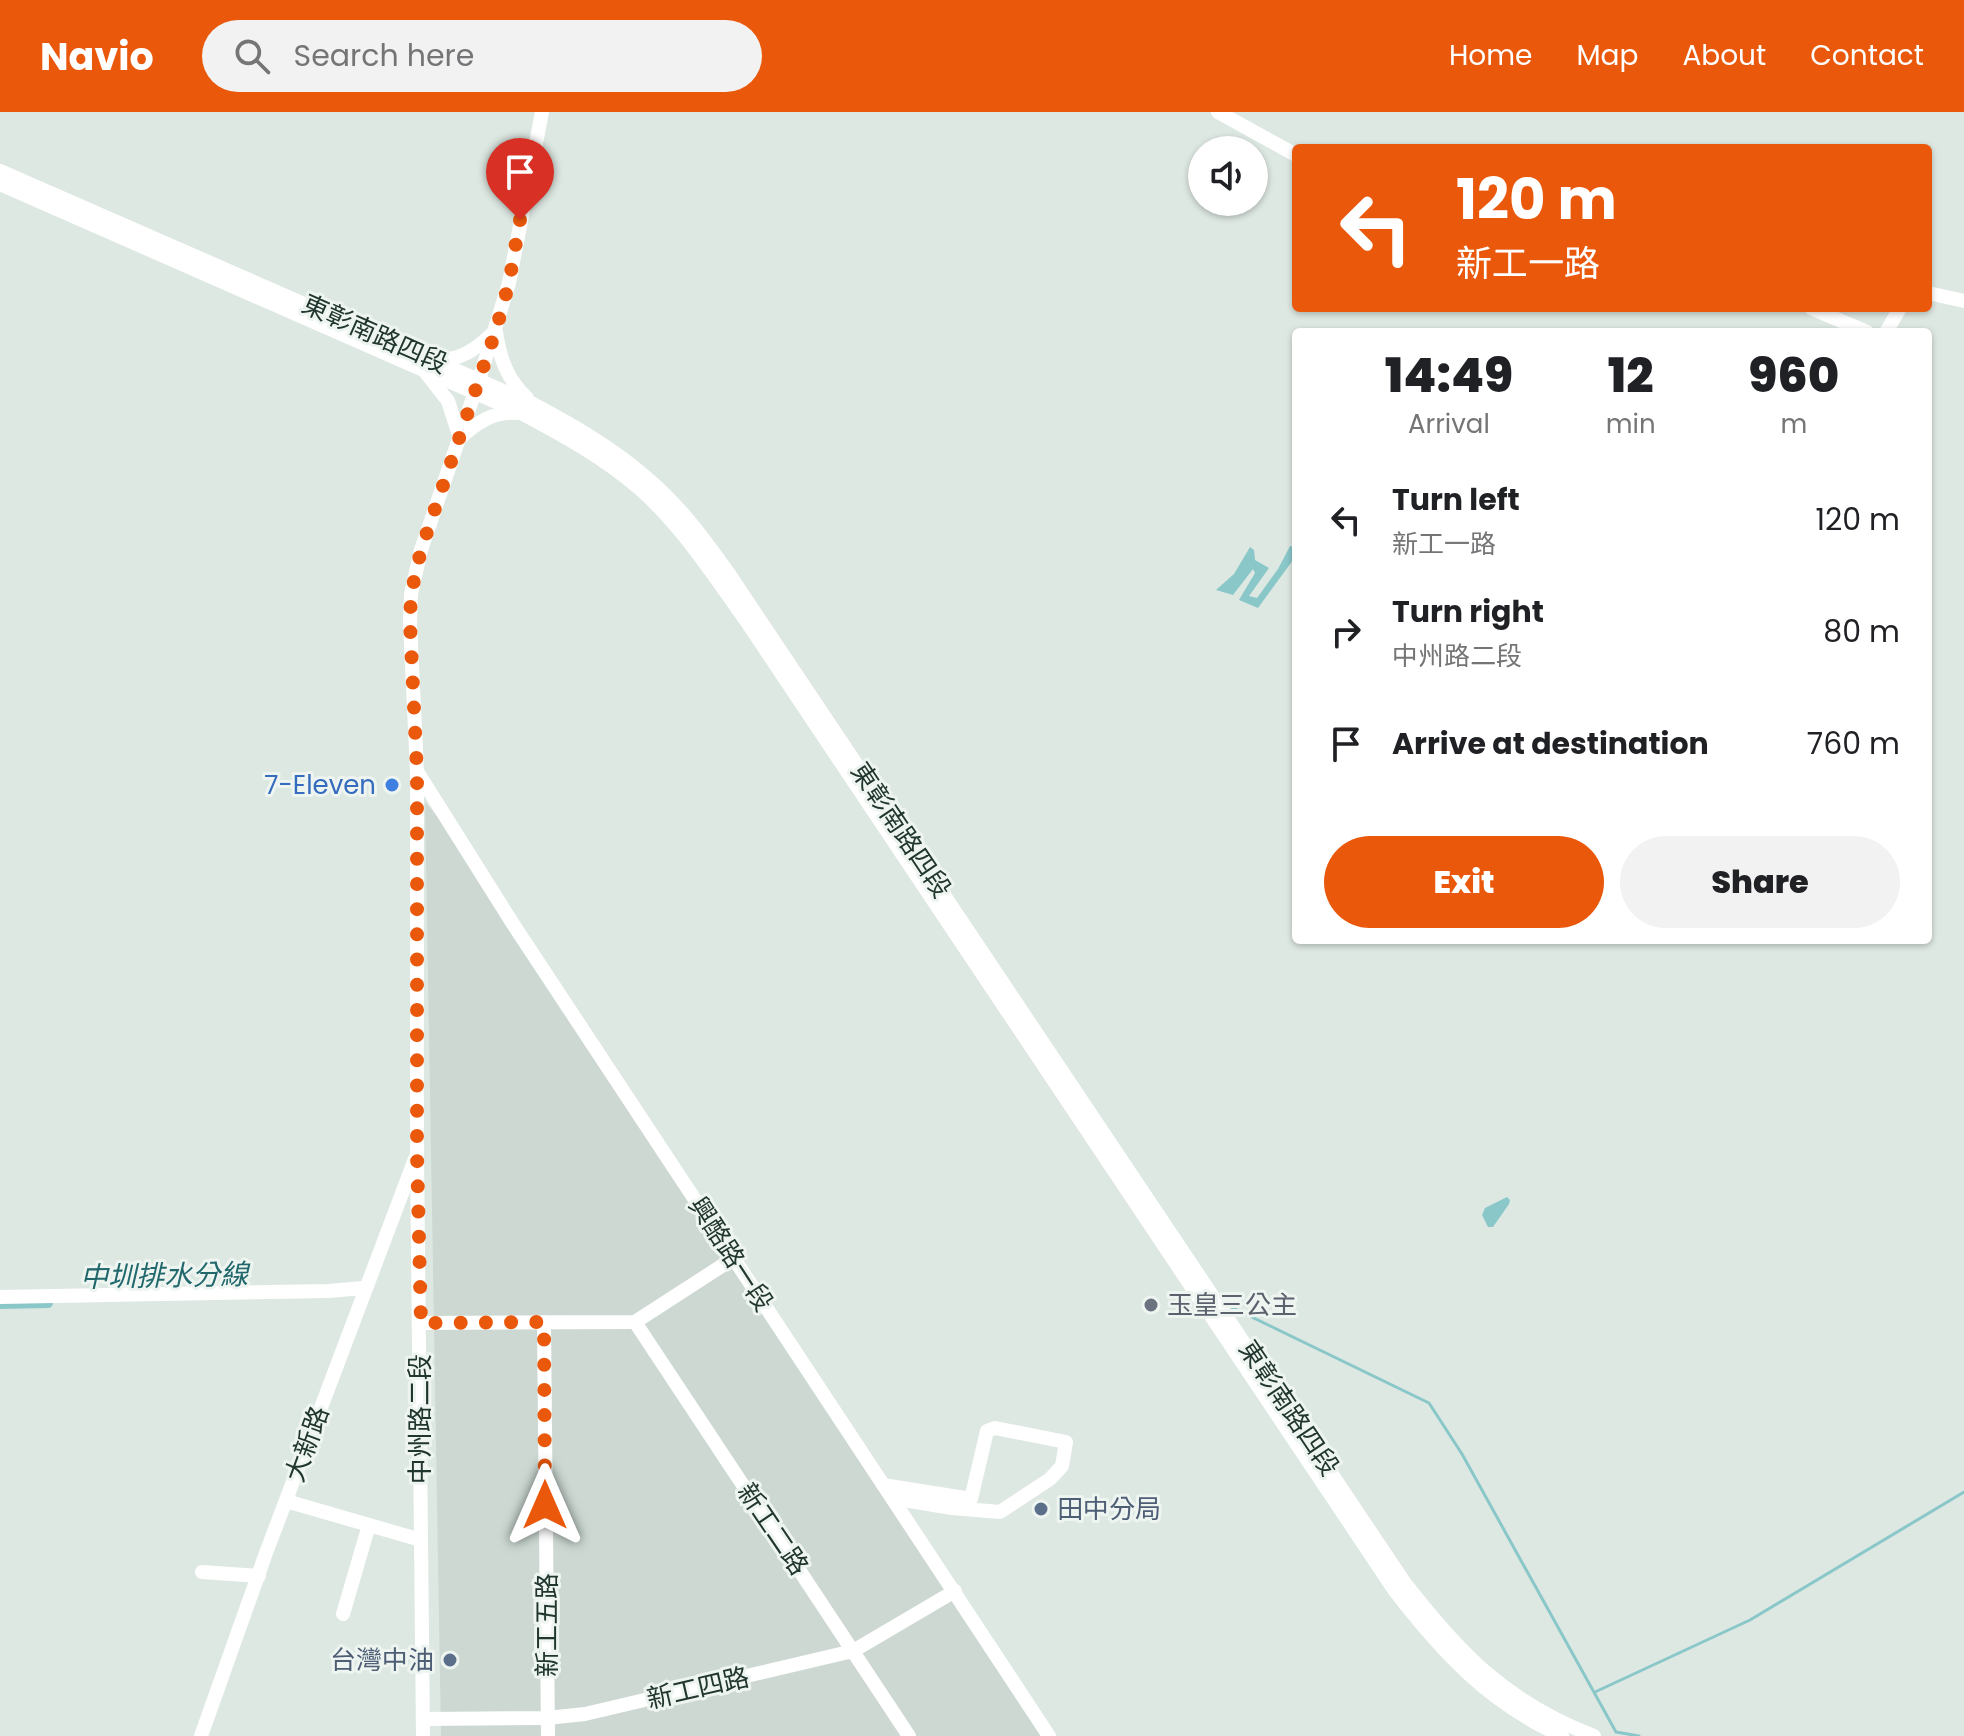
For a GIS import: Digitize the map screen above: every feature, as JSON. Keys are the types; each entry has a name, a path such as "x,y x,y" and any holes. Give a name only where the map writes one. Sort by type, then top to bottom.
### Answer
{"street":[{"name":"中州路二段","path":"423,1736 417,771 411,594 421,550 509,283 542,112"},
{"path":"1218,112 1292,153"},
{"name":"東彰南路四段","path":"0,171 593,437 650,480 705,541 1404,1582 1448,1638 1511,1693 1542,1712 1594,1736"},
{"name":"東彰南路四段","path":"0,184 426,363"},
{"path":"1932,294 1964,301"},
{"path":"1820,312 1858,328"},
{"path":"496,330 500,358 527,408 482,420 460,438 448,401 426,363 466,354 496,330"},
{"name":"東彰南路四段","path":"527,408 641,490 690,543 756,635 1395,1591 1436,1643 1473,1679 1508,1706 1562,1736"},
{"name":"興酪路一段","path":"417,771 513,924 1049,1736"},
{"name":"大新路","path":"201,1736 364,1288 417,1153"},
{"path":"421,1323 635,1322 734,1258"},
{"path":"0,1297 364,1288"},
{"name":"新工五路","path":"544,1322 548,1736"},
{"name":"新工二路","path":"635,1322 909,1736"},
{"path":"883,1485 971,1499 987,1431 995,1428 1066,1442 1062,1466 1056,1473 1000,1512 892,1498"},
{"path":"286,1501 421,1540"},
{"path":"343,1614 369,1525"},
{"path":"202,1572 259,1576"},
{"name":"新工四路","path":"423,1719 547,1718 585,1714 853,1651 955,1591"}],"shaded area":[{"path":"425,802 441,821 1041,1736 441,1736"}],"water":[{"path":"1250,547 1254,550 1255,560 1269,568 1249,596 1257,598 1292,547 1292,561 1258,608 1239,600 1255,573 1253,569 1233,595 1216,590 1234,574"},
{"path":"1507,1197 1509,1204 1493,1227 1488,1227 1482,1215 1485,1208"}],"waterway":[{"name":"中圳排水分線","path":"0,1304 48,1303"},
{"path":"1225,1304 1429,1403 1462,1454 1616,1732 1639,1736"},
{"path":"1595,1692 1750,1620 1964,1492"}],"place":[{"name":"7-Eleven","path":"392,785"},
{"name":"玉皇三公主","path":"1151,1305"},
{"name":"田中分局","path":"1041,1509"},
{"name":"台灣中油","path":"450,1660"}],"route":[{"path":"520,220 509,283 496,330 421,550 411,594 417,771 417,1153 421,1323 544,1322 545,1505"}]}
